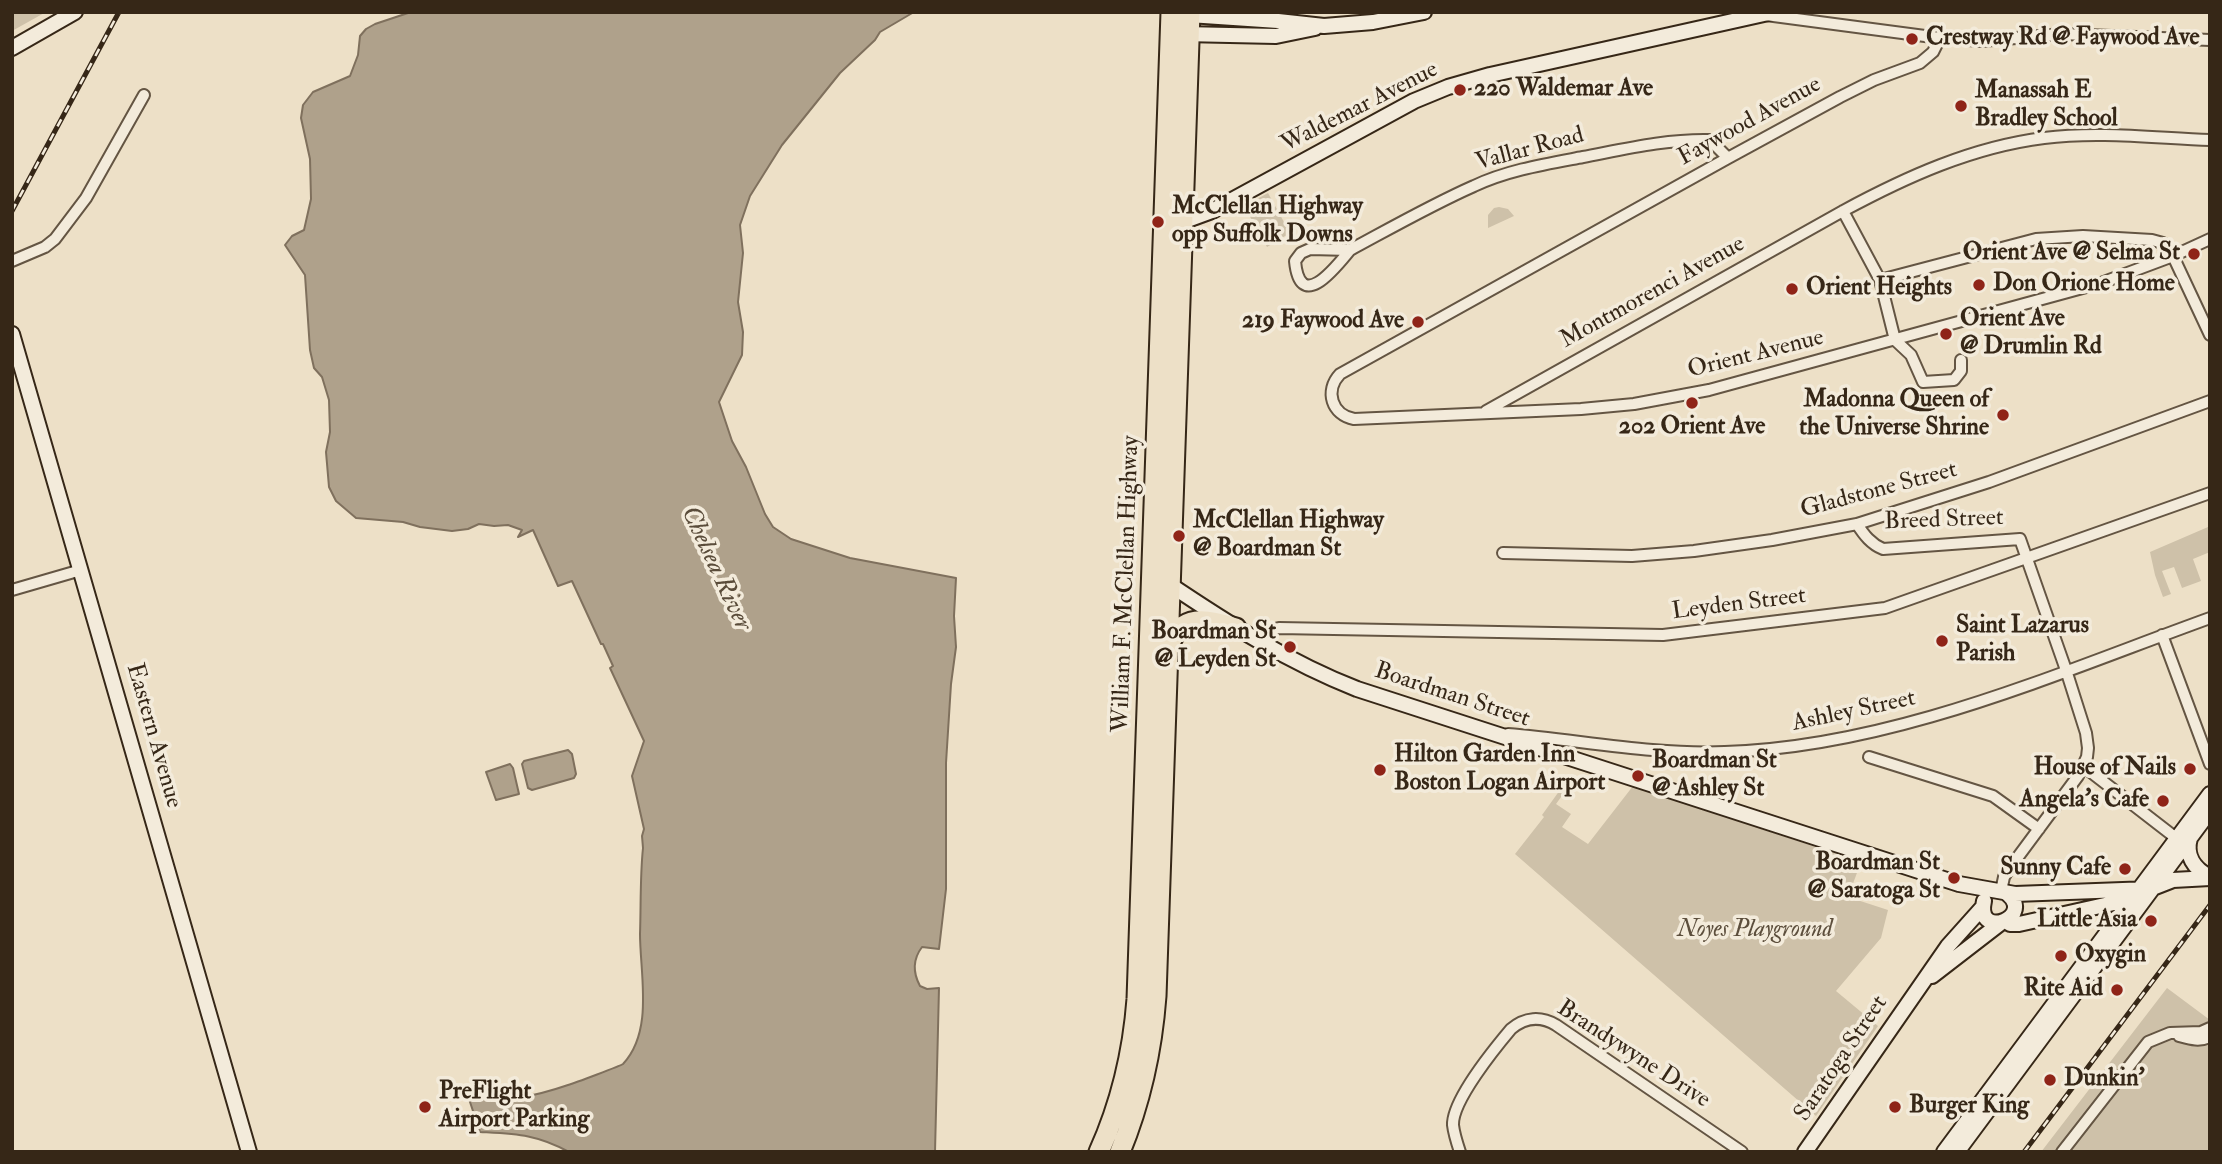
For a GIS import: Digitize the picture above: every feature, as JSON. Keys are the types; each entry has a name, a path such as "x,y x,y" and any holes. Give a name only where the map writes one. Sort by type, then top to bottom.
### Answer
{"highway":[{"name":"William F. McClellan Highway","path":"1119,1152 1143,1083 1154,1020 1182,222 1182,22"},
{"name":"William F. McClellan Highway","path":"1099,1152 1122,1089 1135,1024 1151,572 1182,22"},
{"path":"1167,653 1175,634 1188,622 1207,621 1236,628"}],"main road":[{"path":"12,48 75,12"},
{"path":"1182,22 1276,36 1324,26 1373,22 1424,12"},
{"name":"Waldemar Avenue","path":"1182,222 1212,211 1408,104 1448,87 1490,75 1769,14"},
{"name":"Eastern Avenue","path":"12,334 249,1152"},
{"name":"Boardman Street","path":"1151,572 1256,640 1316,672 1357,689 1959,884 2000,892"},
{"path":"2183,838 2210,794"},
{"path":"1944,1152 1958,1145 2139,893 2183,838 2210,811"},
{"path":"2183,838 2191,860 2201,872 2210,877"},
{"path":"2139,893 2000,892 1985,898 1984,915 1989,920 2019,924 2139,893 2173,880 2210,877"},
{"name":"Boardman Street","path":"1959,884 1983,906"},
{"path":"2000,892 2011,896 2015,906 2013,914 2004,922"},
{"path":"1980,1111 2139,893"},
{"name":"Saratoga Street","path":"1805,1152 1916,991 1954,939 1983,906"},
{"name":"Saratoga Street","path":"1916,991 2004,922"}],"street":[{"path":"1769,14 1940,38 1982,41 2062,34 2210,40"},
{"name":"Faywood Avenue","path":"1340,374 1728,158 1874,80 1920,63 1933,52 1940,38"},
{"path":"12,261 45,247 55,239 86,198 144,95"},
{"name":"Montmorenci Avenue","path":"1484,412 1843,211 1883,190 1978,151 2077,135 2210,140"},
{"name":"Vallar Road","path":"1350,250 1310,249 1301,253 1294,261 1300,280 1307,285 1319,283 1350,250 1443,200 1506,174 1681,139 1710,140 1728,158"},
{"path":"1843,211 1880,281 1895,341 1911,355 1923,382 1954,380 1961,371 1961,360"},
{"path":"1880,281 2027,241 2083,236 2152,240 2163,243 2173,256 2210,335"},
{"name":"Orient Avenue","path":"1340,374 1333,384 1332,398 1340,413 1350,419 1581,409 1665,399 1739,383 2101,283 2210,239"},
{"name":"Gladstone Street","path":"1503,553 1632,556 1772,540 1857,524 1989,482 2210,401"},
{"name":"Leyden Street","path":"1256,640 1267,631 1279,628 1663,635 1885,608 2210,493"},
{"name":"Breed Street","path":"1857,524 1875,546 1883,549 2020,539 2087,733 2087,757 2083,766"},
{"path":"12,590 81,570"},
{"name":"Ashley Street","path":"1492,732 1675,752 1777,749 1834,740 1945,713 2210,618"},
{"path":"2162,635 2210,764"},
{"path":"1553,753 1562,739"},
{"path":"1869,757 1993,796 2039,829"},
{"path":"2000,892 2007,873 2083,766 2183,838"},
{"name":"Brandywyne Drive","path":"1460,1152 1453,1125 1458,1104 1511,1028 1532,1019 1545,1019 1556,1025 1742,1152"},
{"path":"2062,1152 2148,1042 2170,1033 2201,1032 2210,1028"},
{"path":"2170,1033 2193,1040 2210,1037"}],"green space":[{"path":"12,12 46,12 12,31"},
{"path":"1268,193 1290,233 1267,247 1244,206"},
{"path":"1494,208 1508,209 1514,216 1488,228 1488,215"},
{"path":"2208,527 2210,552 2193,559 2201,581 2182,588 2174,567 2162,571 2171,594 2163,597 2150,552"},
{"name":"Noyes Playground","path":"1565,783 1569,786 1556,804 1571,814 1562,827 1588,844 1633,786 1861,862 1848,897 1888,910 1881,938 1836,991 1878,1026 1816,1116 1515,854 1544,817 1542,815"},
{"path":"2167,988 2210,1020 2210,1152 2041,1152"}],"water":[{"name":"Chelsea River","path":"411,12 914,12 880,32 840,73 782,145 750,196 740,225 743,253 738,302 743,332 742,355 719,402 732,441 773,527 791,539 850,558 956,578 956,647 946,763 946,889 939,949 922,947 915,966 920,986 927,989 939,988 935,1152 569,1152 536,1138 480,1132 468,1096 506,1099 544,1092 623,1064 633,1051 639,1035 643,1002 640,934 644,829 632,776 644,741 610,668 613,666 572,581 558,586 533,530 518,537 522,530 508,525 479,524 452,531 403,522 356,518 336,501 329,487 326,452 330,432 329,400 322,377 314,368 310,350 305,275 285,245 292,236 304,230 311,199 310,159 301,118 303,105 313,92 350,76 358,55 360,36 366,29"},
{"path":"568,750 572,754 576,774 574,778 532,790 528,788 522,764 524,761"},
{"path":"510,764 519,794 496,800 486,772"}],"railway":[{"path":"12,211 119,12"},
{"path":"2024,1152 2210,905"}],"place":[{"name":"Crestway Rd @ Faywood Ave","path":"1912,39"},
{"name":"220 Waldemar Ave","path":"1460,90"},
{"name":"Manassah E Bradley School","path":"1961,106"},
{"name":"McClellan Highway opp Suffolk Downs","path":"1158,222"},
{"name":"Orient Ave @ Selma St","path":"2194,254"},
{"name":"Don Orione Home","path":"1979,285"},
{"name":"Orient Heights","path":"1792,289"},
{"name":"219 Faywood Ave","path":"1418,322"},
{"name":"Orient Ave @ Drumlin Rd","path":"1946,334"},
{"name":"202 Orient Ave","path":"1692,403"},
{"name":"Madonna Queen of the Universe Shrine","path":"2003,415"},
{"name":"McClellan Highway @ Boardman St","path":"1179,536"},
{"name":"Saint Lazarus Parish","path":"1942,641"},
{"name":"Boardman St @ Leyden St","path":"1290,647"},
{"name":"House of Nails","path":"2190,769"},
{"name":"Hilton Garden Inn Boston Logan Airport","path":"1380,770"},
{"name":"Boardman St @ Ashley St","path":"1638,776"},
{"name":"Angela's Cafe","path":"2163,801"},
{"name":"Sunny Cafe","path":"2125,869"},
{"name":"Boardman St @ Saratoga St","path":"1954,878"},
{"name":"Little Asia","path":"2151,921"},
{"name":"Oxygin","path":"2061,956"},
{"name":"Rite Aid","path":"2117,990"},
{"name":"Dunkin'","path":"2050,1080"},
{"name":"PreFlight Airport Parking","path":"425,1107"},
{"name":"Burger King","path":"1895,1107"}]}
